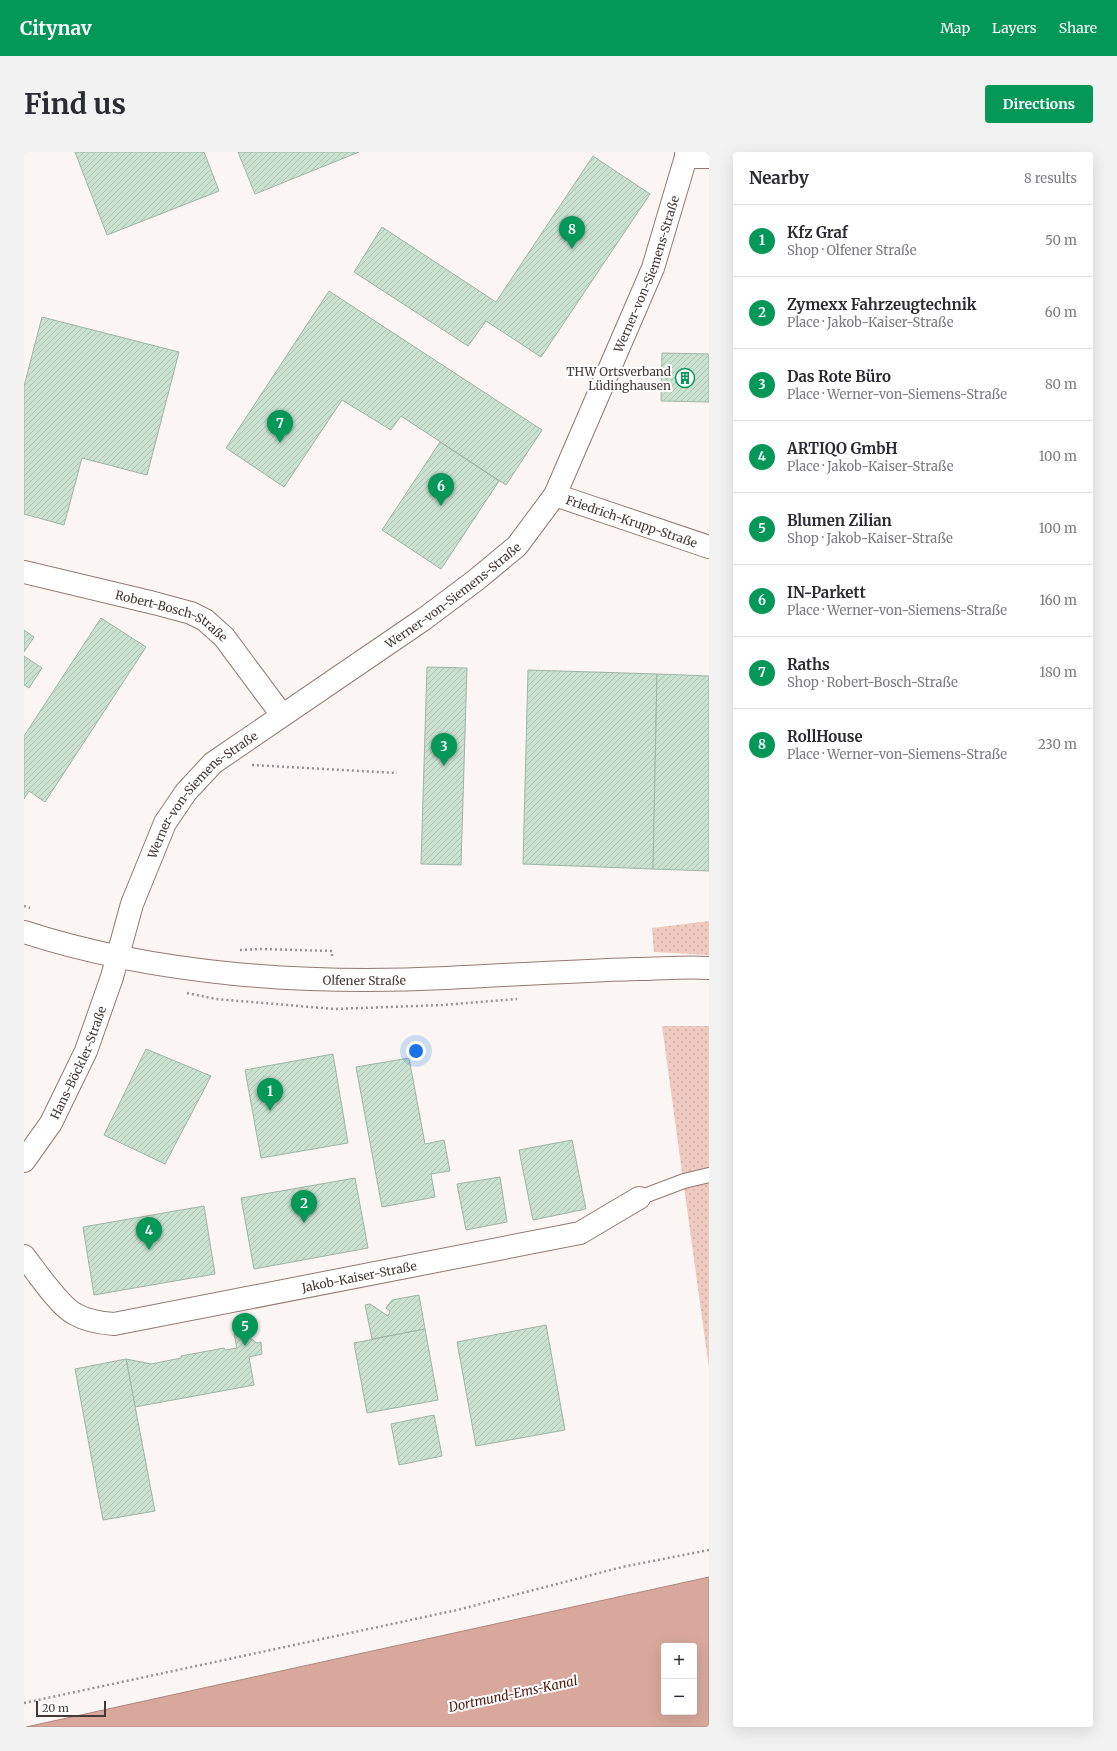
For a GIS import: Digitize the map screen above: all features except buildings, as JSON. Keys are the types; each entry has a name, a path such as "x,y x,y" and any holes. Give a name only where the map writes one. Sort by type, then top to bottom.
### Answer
{"street":[{"path":"686,154 709,156"},
{"name":"Werner-von-Siemens-Straße","path":"117,957 132,904 165,823 186,792 213,763 424,619 476,580 517,546 555,495 653,268 686,154"},
{"name":"Friedrich-Krupp-Straße","path":"555,495 709,547"},
{"name":"Robert-Bosch-Straße","path":"24,572 154,603 191,614 205,620 224,637 282,715"},
{"name":"Olfener Straße","path":"24,932 47,940 117,957 219,973 333,980 444,978 577,971 709,968"},
{"name":"Hans-Böckler-Straße","path":"24,1160 51,1123 86,1051 102,1008 117,957"},
{"name":"Jakob-Kaiser-Straße","path":"24,1256 60,1301 74,1314 97,1322 114,1324 580,1233 639,1198"}],"lane":[{"name":"Jakob-Kaiser-Straße","path":"639,1198 684,1181 709,1176"}],"path":[{"path":"251,765 397,773"},
{"path":"24,1703 457,1610 622,1568 709,1550"}],"shaded area":[{"path":"709,921 709,955 654,952 652,928"},
{"path":"662,1026 709,1026 709,1369"}],"water":[{"name":"Dortmund-Ems-Kanal","path":"709,1577 709,1727 26,1727"}],"place":[{"name":"RollHouse","path":"572,249"},
{"name":"THW Ortsverband Lüdinghausen","path":"685,378"},
{"name":"Raths","path":"280,443"},
{"name":"IN-Parkett","path":"441,506"},
{"name":"Das Rote Büro","path":"444,766"},
{"name":"Kfz Graf","path":"270,1111"},
{"name":"Zymexx Fahrzeugtechnik","path":"304,1223"},
{"name":"ARTIQO GmbH","path":"149,1250"},
{"name":"Blumen Zilian","path":"245,1346"}]}
